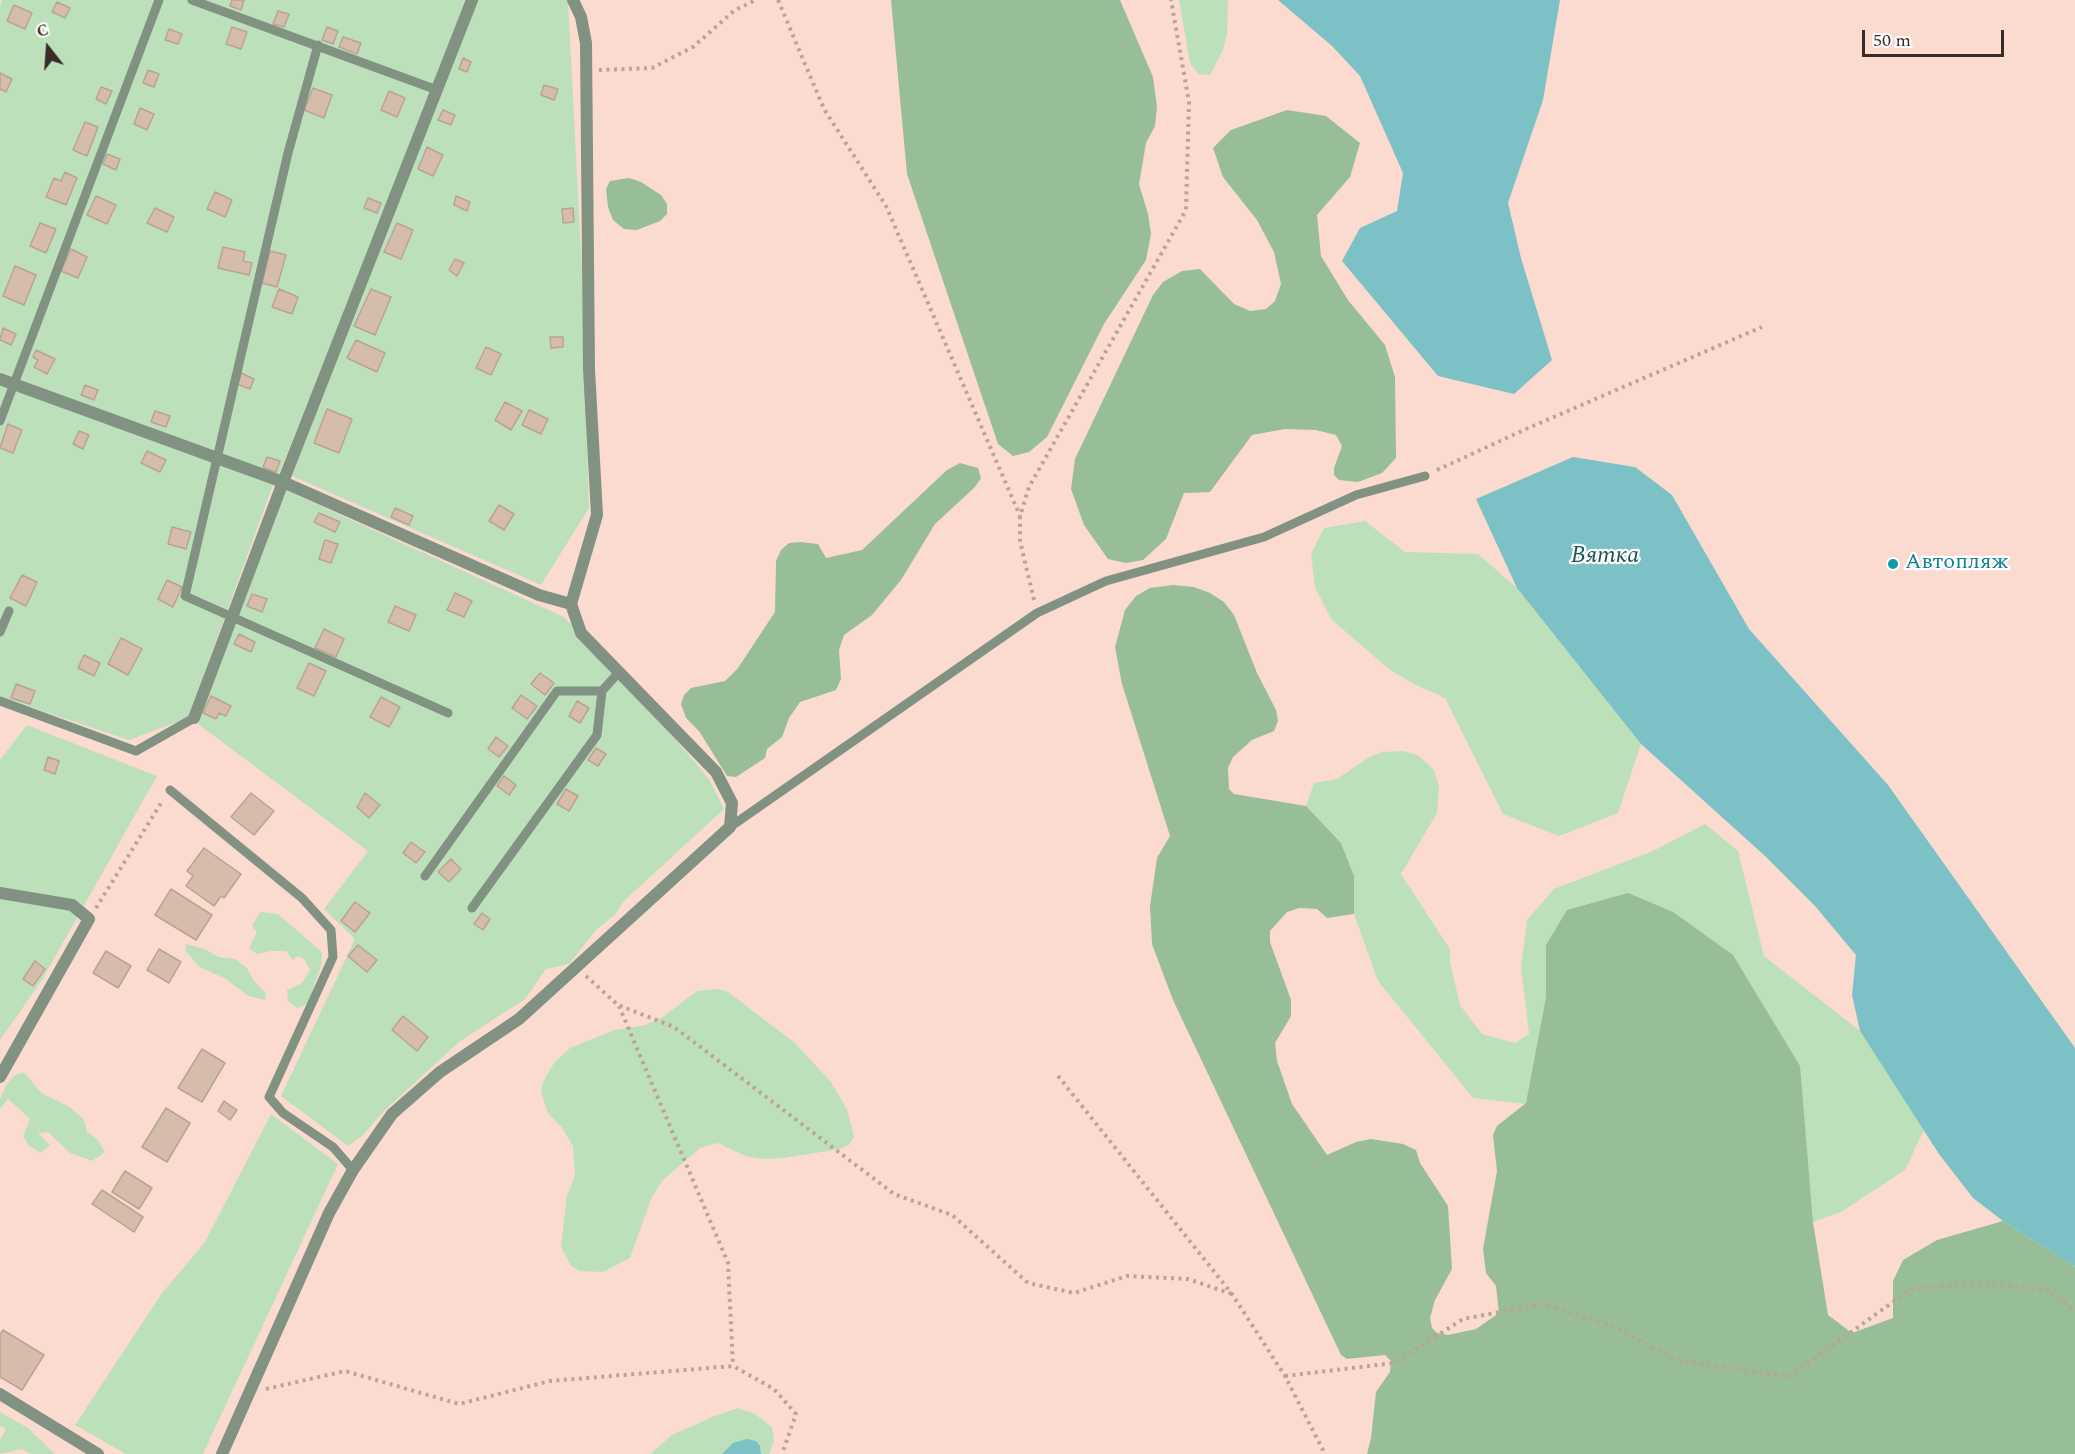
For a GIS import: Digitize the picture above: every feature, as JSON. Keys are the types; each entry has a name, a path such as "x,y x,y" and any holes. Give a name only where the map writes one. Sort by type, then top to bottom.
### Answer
{"street":[{"path":"194,718 283,482 472,0"},
{"path":"222,1454 329,1213 353,1170 392,1114 440,1072 519,1019 730,828 732,803 716,772 581,633 572,604 597,515 589,369 587,70 583,26 573,0"},
{"path":"0,379 283,482 539,595 572,604"},
{"path":"0,893 72,905 89,919 0,1077"},
{"path":"0,1394 98,1454"}],"lane":[{"path":"0,421 159,0"},
{"path":"192,0 437,90"},
{"path":"318,45 288,153 185,596 448,713"},
{"path":"730,828 1037,613 1106,581 1264,537 1356,495 1425,476"},
{"path":"0,632 9,611"},
{"path":"472,908 597,735 602,691 619,672"},
{"path":"425,876 557,691 602,691"},
{"path":"0,701 136,751 194,718"},
{"path":"170,790 302,898 331,930 333,957 269,1097 283,1113 333,1147 353,1170"}],"path":[{"path":"587,70 652,68 693,47 735,10 756,0"},
{"path":"778,0 824,109 886,206 1020,516"},
{"path":"1037,613 1020,541 1020,516 1029,486 1186,210 1189,102 1171,0"},
{"path":"1425,476 1526,429 1762,327"},
{"path":"89,919 170,790"},
{"path":"576,967 618,1005 674,1027 894,1194 952,1215 1028,1283 1074,1293 1127,1276 1188,1279 1232,1294"},
{"path":"618,1005 728,1263 733,1365"},
{"path":"1058,1076 1232,1294 1284,1376 1325,1454"},
{"path":"1284,1376 1394,1363 1462,1319 1542,1304 1615,1327 1676,1360 1789,1377 1911,1289 1980,1283 2048,1290 2075,1311"},
{"path":"248,1393 345,1371 459,1404 550,1381 733,1365 774,1389 796,1414 783,1454"}],"green space":[{"path":"2,0 467,0 278,477 0,372 0,6"},
{"path":"477,0 568,0 582,272 589,508 541,585 292,476"},
{"path":"891,0 1120,0 1153,77 1157,107 1155,126 1146,143 1139,184 1151,234 1146,260 1104,324 1047,437 1029,452 1013,456 998,444 907,174"},
{"path":"1179,0 1228,0 1227,35 1223,50 1210,75 1198,74 1190,63"},
{"path":"1287,110 1326,116 1360,143 1350,177 1317,215 1321,256 1348,300 1385,345 1395,377 1396,458 1382,473 1358,482 1339,480 1334,475 1334,468 1342,446 1336,435 1316,430 1285,429 1252,435 1210,492 1184,493 1166,539 1143,560 1126,563 1108,559 1084,525 1071,489 1075,459 1153,295 1163,282 1182,271 1200,269 1234,304 1250,311 1266,309 1275,301 1281,284 1274,252 1257,220 1223,177 1213,148 1231,130"},
{"path":"629,178 641,182 661,195 667,204 667,214 660,221 637,230 624,229 613,220 608,207 606,189 610,181"},
{"path":"0,383 273,485 188,718 129,740 0,697"},
{"path":"960,463 978,468 981,478 975,487 935,524 901,580 872,615 844,635 839,650 841,679 836,690 800,702 789,718 782,737 767,749 765,758 736,777 727,776 699,731 686,718 681,704 684,695 691,688 725,681 738,668 775,612 776,561 781,550 789,543 818,544 826,558 862,550 947,470"},
{"path":"286,490 564,617 619,672 709,779 724,809 624,901 615,915 597,929 569,964 546,969 525,999 459,1042 385,1110 361,1137 348,1146 281,1096 355,939 324,909 368,851 198,724"},
{"path":"1365,521 1405,552 1478,554 1517,588 1641,744 1618,813 1559,836 1503,814 1445,698 1390,670 1331,619 1315,587 1311,554 1324,528"},
{"path":"1173,585 1194,587 1224,602 1234,615 1257,673 1276,710 1278,721 1274,731 1252,740 1233,757 1228,768 1229,789 1234,794 1306,806 1341,843 1354,876 1354,914 1327,918 1317,909 1299,908 1287,912 1270,931 1270,942 1291,1000 1291,1016 1275,1043 1277,1061 1292,1104 1327,1155 1356,1142 1371,1139 1403,1144 1416,1150 1420,1163 1448,1206 1452,1269 1435,1300 1430,1318 1432,1328 1437,1333 1448,1335 1476,1329 1499,1313 1496,1286 1486,1273 1483,1249 1497,1171 1493,1135 1497,1126 1526,1103 1546,997 1546,945 1567,910 1628,893 1673,912 1733,955 1800,1066 1813,1222 1828,1315 1852,1333 1893,1318 1893,1281 1903,1260 1937,1240 2003,1221 2075,1267 2075,1454 1367,1454 1376,1392 1390,1372 1391,1361 1385,1355 1347,1359 1341,1355 1173,1000 1152,944 1150,906 1157,858 1170,836 1122,684 1115,647 1125,610 1136,596 1150,588"},
{"path":"27,725 157,776 42,980 0,1040 0,760"},
{"path":"1404,751 1419,756 1434,770 1439,787 1437,813 1401,874 1450,949 1450,962 1460,1005 1482,1034 1515,1043 1529,1034 1521,967 1527,920 1554,889 1653,851 1705,824 1738,851 1764,956 1860,1031 1924,1130 1905,1170 1841,1212 1813,1222 1799,1066 1733,955 1546,945 1546,997 1526,1104 1473,1098 1378,981 1354,914 1354,876 1341,843 1306,806 1314,783 1337,779 1366,759 1382,752"},
{"path":"260,912 278,914 322,952 321,966 308,1004 297,1008 288,1001 287,990 302,983 310,970 304,959 298,956 293,960 286,951 257,954 249,948 257,932 252,926"},
{"path":"186,944 205,949 218,957 235,959 247,968 254,981 266,993 265,1000 248,996 226,979 198,966 186,951"},
{"path":"718,989 728,992 795,1043 831,1082 847,1109 854,1137 849,1145 840,1149 784,1158 764,1159 745,1156 718,1143 700,1148 662,1181 651,1199 630,1258 603,1272 580,1271 571,1266 561,1247 567,1195 575,1176 573,1146 562,1128 548,1113 541,1093 543,1082 554,1063 570,1048 614,1030 646,1025 664,1016 697,991"},
{"path":"24,1072 41,1093 70,1107 84,1120 87,1132 97,1139 105,1152 92,1161 70,1153 48,1132 38,1133 50,1145 41,1153 29,1146 23,1136 30,1119 8,1099 0,1109 0,1099 8,1082 14,1076"},
{"path":"271,1114 338,1164 203,1454 126,1454 75,1425 162,1293 205,1242"},
{"path":"738,1408 755,1414 772,1427 774,1441 769,1454 650,1454 672,1435"},
{"path":"0,1412 28,1428 55,1454 31,1454 22,1449 0,1454 0,1440 6,1428 0,1426"}],"water":[{"path":"1278,0 1560,0 1543,100 1508,203 1521,258 1552,360 1514,394 1438,376 1342,261 1360,228 1397,211 1403,173 1360,76 1332,46"},
{"name":"Вятка","path":"1573,457 1635,467 1672,495 1749,629 1888,785 2075,1048 2075,1267 2003,1221 1973,1198 1939,1154 1860,1031 1852,995 1856,955 1815,906 1765,856 1641,744 1517,588 1476,499"},
{"path":"747,1439 756,1441 760,1446 761,1454 722,1454 733,1443"}],"building":[{"path":"232,0 244,0 241,10 230,6"},
{"path":"57,2 70,8 65,18 52,12"},
{"path":"14,5 32,13 25,29 7,21"},
{"path":"278,11 289,14 284,27 273,24"},
{"path":"232,27 247,32 241,49 226,44"},
{"path":"327,27 338,31 333,44 322,40"},
{"path":"169,29 182,34 178,44 165,40"},
{"path":"343,37 361,43 357,54 339,47"},
{"path":"463,58 471,62 467,72 459,69"},
{"path":"148,70 159,74 154,87 143,83"},
{"path":"0,73 12,79 6,92 0,89"},
{"path":"544,85 558,89 554,100 541,95"},
{"path":"101,87 112,91 106,104 96,99"},
{"path":"313,88 332,95 324,118 304,110"},
{"path":"389,91 405,98 397,117 381,110"},
{"path":"140,108 154,114 147,130 134,124"},
{"path":"443,110 455,115 451,125 438,120"},
{"path":"85,122 98,127 87,156 73,150"},
{"path":"427,147 443,155 433,176 418,169"},
{"path":"107,154 120,159 116,170 103,164"},
{"path":"65,172 77,178 66,205 46,197 54,178 61,181"},
{"path":"215,192 232,200 225,217 207,209"},
{"path":"96,196 116,205 107,224 87,215"},
{"path":"456,196 470,202 467,211 454,205"},
{"path":"368,198 381,203 377,213 364,208"},
{"path":"155,208 174,217 167,232 147,223"},
{"path":"573,208 574,222 563,223 562,209"},
{"path":"40,223 56,229 46,253 30,246"},
{"path":"397,223 413,230 401,259 384,252"},
{"path":"223,247 245,252 243,261 252,263 249,275 218,268"},
{"path":"71,249 87,257 78,278 61,271"},
{"path":"270,251 286,255 277,287 262,283"},
{"path":"455,259 464,263 457,276 449,270"},
{"path":"15,266 36,275 24,305 3,296"},
{"path":"279,289 298,297 292,314 272,307"},
{"path":"371,289 391,297 375,335 354,326"},
{"path":"3,328 16,334 11,345 0,340"},
{"path":"550,337 563,337 563,347 551,348"},
{"path":"356,340 385,353 377,372 347,358"},
{"path":"486,347 501,354 491,375 476,368"},
{"path":"36,350 55,359 47,374 34,367 38,360 33,357"},
{"path":"241,373 254,379 250,389 237,384"},
{"path":"85,385 98,390 94,400 81,395"},
{"path":"505,402 522,411 511,430 495,420"},
{"path":"327,409 352,419 339,453 314,443"},
{"path":"529,410 548,419 541,434 522,425"},
{"path":"155,411 170,416 166,427 151,422"},
{"path":"8,424 22,430 13,453 0,448"},
{"path":"79,431 89,435 83,449 73,444"},
{"path":"147,451 166,460 160,472 141,463"},
{"path":"267,457 280,461 276,472 263,467"},
{"path":"499,505 514,514 504,530 489,521"},
{"path":"395,508 413,516 409,525 391,517"},
{"path":"319,513 340,522 335,532 314,522"},
{"path":"172,527 191,532 186,549 168,544"},
{"path":"325,540 338,544 331,563 319,559"},
{"path":"22,575 37,582 26,606 10,598"},
{"path":"167,580 182,587 173,607 158,599"},
{"path":"455,593 472,601 464,617 447,610"},
{"path":"252,594 267,599 262,612 247,606"},
{"path":"395,606 416,615 409,631 388,622"},
{"path":"324,629 344,639 336,657 315,648"},
{"path":"239,634 255,642 251,652 234,644"},
{"path":"121,638 142,649 128,675 108,664"},
{"path":"84,655 100,663 94,676 78,668"},
{"path":"309,663 326,671 314,696 297,688"},
{"path":"540,673 554,683 545,695 531,684"},
{"path":"16,684 35,691 30,704 11,698"},
{"path":"521,695 537,706 527,719 512,708"},
{"path":"211,696 231,706 226,716 219,713 216,719 203,713"},
{"path":"381,697 400,707 389,727 370,717"},
{"path":"577,701 589,708 580,723 569,716"},
{"path":"496,737 508,746 499,757 488,749"},
{"path":"596,748 606,754 598,766 588,760"},
{"path":"48,757 59,761 55,774 44,770"},
{"path":"504,776 516,785 509,795 497,786"},
{"path":"566,789 578,796 569,811 557,804"},
{"path":"251,793 274,811 254,835 231,817"},
{"path":"365,793 380,805 369,818 357,807"},
{"path":"411,842 425,852 416,863 403,853"},
{"path":"204,848 241,874 224,898 221,896 214,906 186,886 193,876 187,871"},
{"path":"451,859 461,869 449,882 438,872"},
{"path":"171,889 212,915 196,940 155,915"},
{"path":"355,902 370,913 355,932 341,921"},
{"path":"482,913 490,919 483,930 474,924"},
{"path":"358,945 377,960 367,972 348,956"},
{"path":"159,949 181,962 169,983 147,970"},
{"path":"106,951 131,966 118,988 93,973"},
{"path":"35,961 45,969 33,986 23,979"},
{"path":"403,1016 428,1037 417,1051 392,1030"},
{"path":"202,1049 225,1063 202,1102 178,1088"},
{"path":"224,1101 237,1110 230,1120 218,1111"},
{"path":"166,1108 190,1123 167,1162 142,1147"},
{"path":"125,1171 152,1188 139,1209 112,1192"},
{"path":"102,1190 143,1217 134,1232 92,1204"},
{"path":"3,1330 44,1355 22,1390 0,1377 0,1334"}],"place":[{"name":"Автопляж","path":"1893,564"}]}
